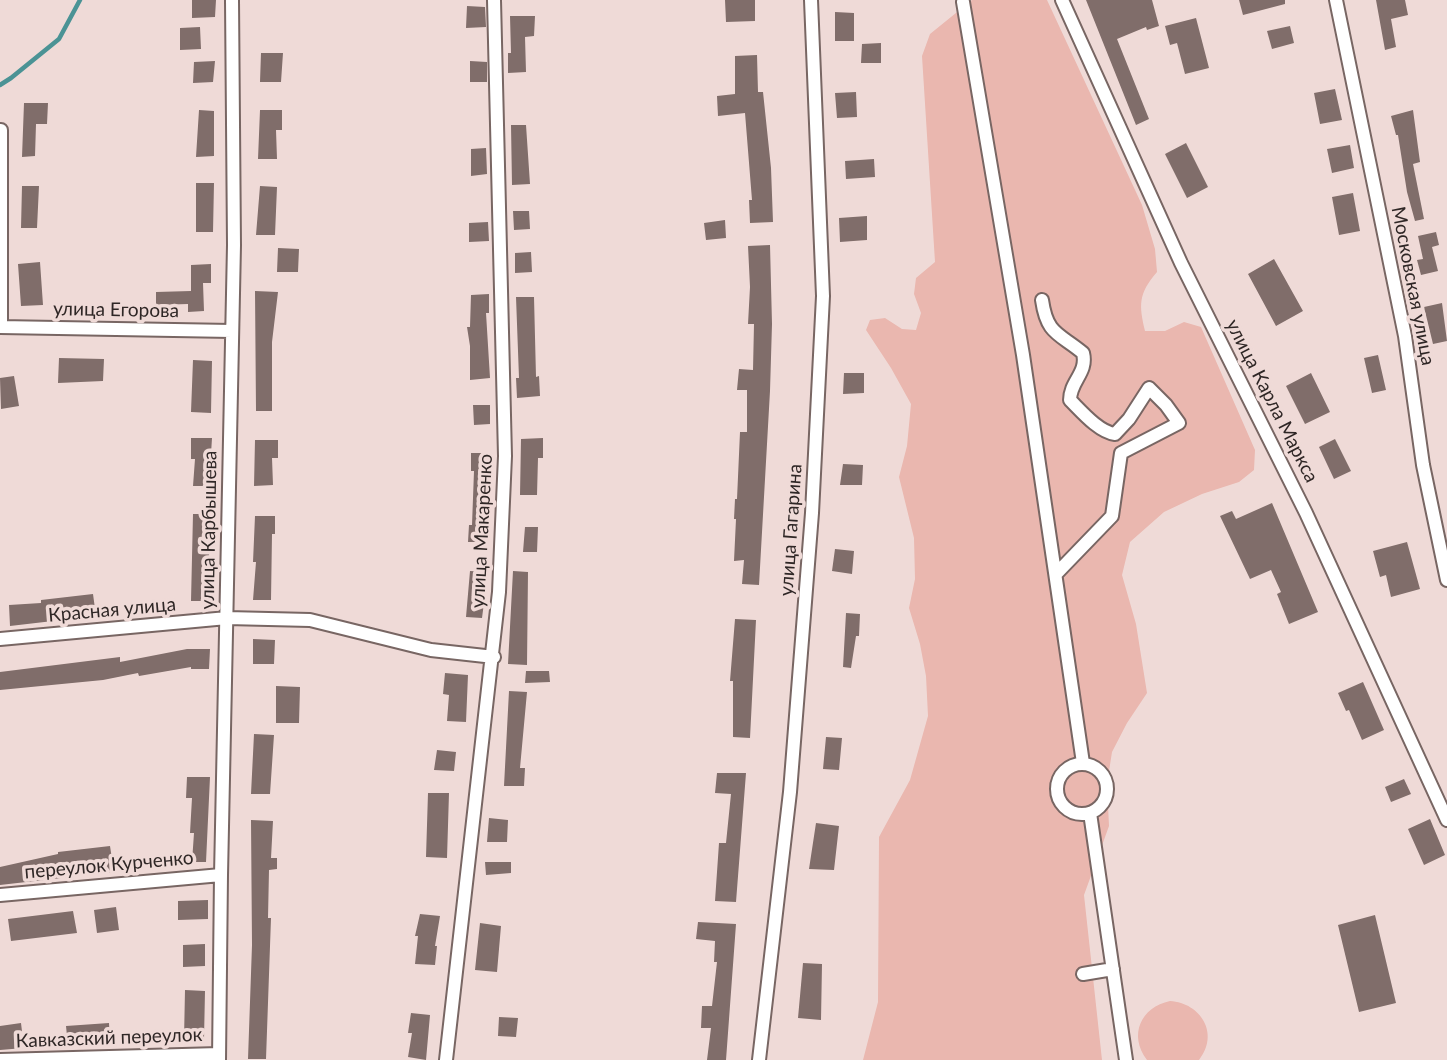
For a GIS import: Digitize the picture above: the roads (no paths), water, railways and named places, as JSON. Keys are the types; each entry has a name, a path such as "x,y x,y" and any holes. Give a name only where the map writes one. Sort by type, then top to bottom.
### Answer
{"street":[{"name":"улица Карбышева","path":"219,1057 220,874 232,331 232,0"},
{"name":"улица Макаренко","path":"446,1060 494,657 499,593 505,456 494,0"},
{"name":"улица Гагарина","path":"759,1060 790,792 813,499 823,296 811,0"},
{"name":"улица Карла Маркса","path":"1062,0 1181,263 1306,513 1447,820"},
{"name":"Московская улица","path":"1336,0 1405,336 1423,465 1447,580"},
{"path":"963,2 1023,355 1083,763"},
{"path":"0,327 1,130"},
{"path":"1042,300 1045,321 1083,353 1084,369 1070,389 1070,400 1084,414 1109,433 1115,434 1121,430 1149,388 1179,423 1121,453 1112,516 1056,574"},
{"name":"улица Егорова","path":"0,327 232,331"},
{"name":"Красная улица","path":"0,639 227,618 310,620 431,650 494,657"},
{"path":"1083,763 1100,770 1106,778 1108,788 1107,797 1101,807 1090,813 1078,814 1066,809 1059,799 1057,786 1061,774 1071,766 1083,763"},
{"path":"1090,813 1126,1060"},
{"name":"переулок Курченко","path":"0,895 220,874"},
{"path":"1083,975 1113,968"},
{"path":"1123,1043 1138,1041"},
{"name":"Кавказский переулок","path":"0,1060 219,1057"}],"waterway":[{"path":"0,85 59,39 80,0"}]}
